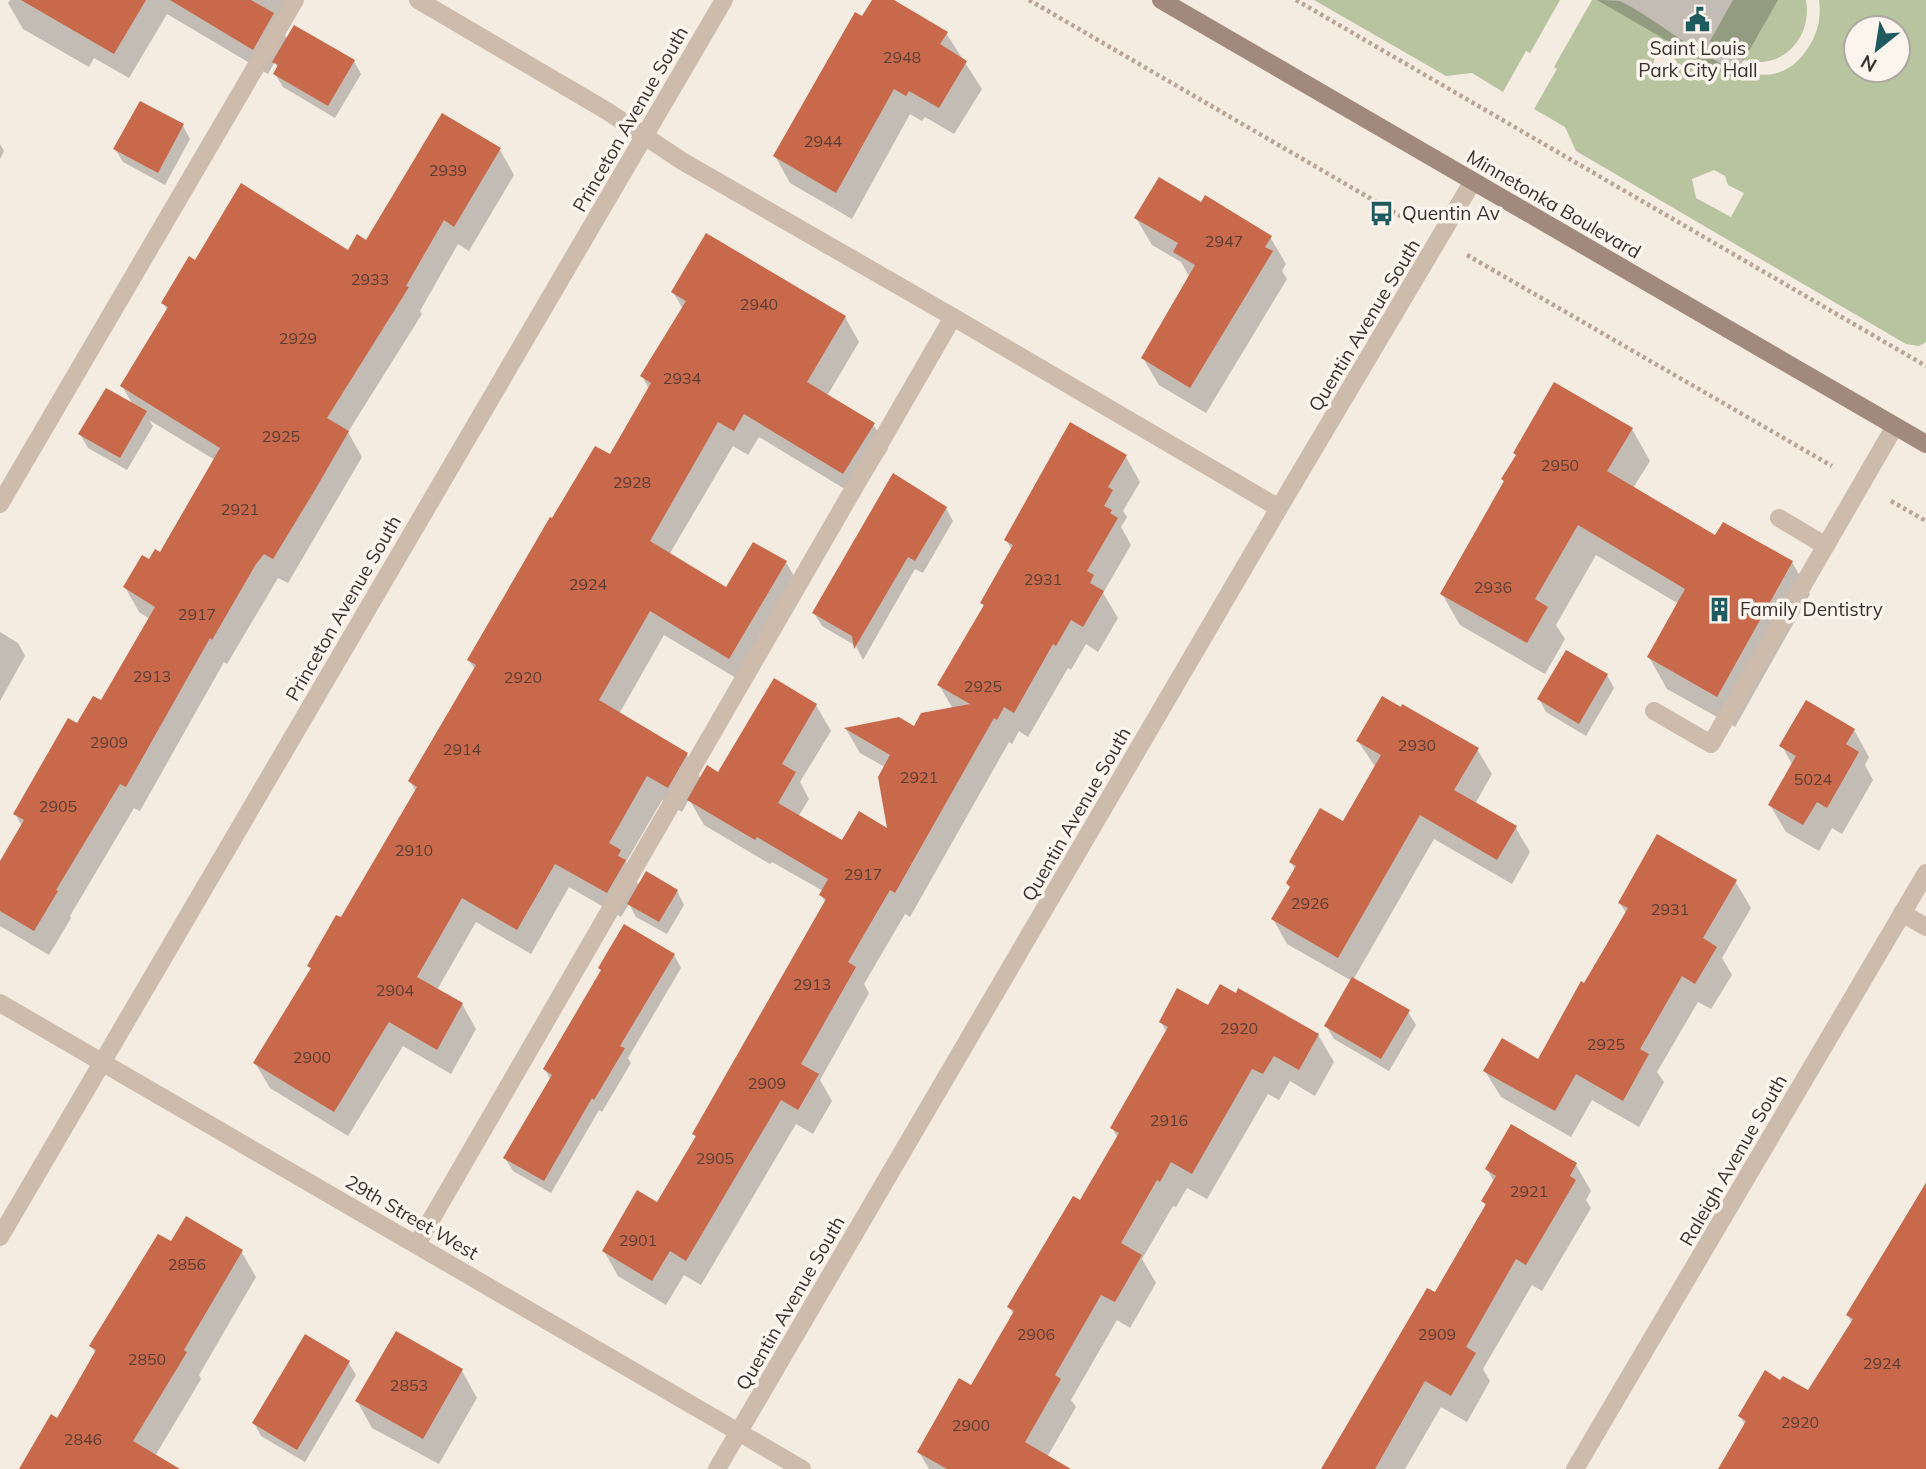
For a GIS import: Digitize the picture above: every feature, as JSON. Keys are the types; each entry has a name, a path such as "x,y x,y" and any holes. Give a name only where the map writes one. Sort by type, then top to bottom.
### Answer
{"main road":[{"name":"Minnetonka Boulevard","path":"1161,0 1926,444"}],"street":[{"path":"0,503 295,0"},
{"path":"418,0 607,111 682,161 1279,508"},
{"name":"Princeton Avenue South","path":"0,1237 724,0"},
{"name":"Quentin Avenue South","path":"718,1469 1473,181"},
{"path":"417,1244 953,317"},
{"path":"1654,711 1712,744 1895,426"},
{"path":"1779,517 1826,546"},
{"name":"Raleigh Avenue South","path":"1576,1469 1926,873"},
{"path":"1902,913 1926,927"},
{"name":"29th Street West","path":"0,1003 802,1469"}],"path":[{"path":"1029,0 1926,522"},
{"path":"1296,0 1926,366"}],"green space":[{"path":"1314,0 1560,0 1530,53 1526,51 1503,92 1472,73 1446,76"},
{"path":"1592,0 1619,1 1711,58 1736,70 1760,75 1783,71 1803,55 1817,29 1819,0 1926,0 1926,342 1919,346 1906,344 1576,151 1565,127 1534,109 1557,69 1554,67","holes":["1670,53 1677,62 1674,76 1670,79 1658,78 1651,70 1656,55","1714,170 1725,176 1728,185 1744,193 1731,217 1696,198 1692,179"]},
{"path":"1733,0 1806,0 1805,24 1795,44 1778,58 1767,62 1754,62 1736,57 1710,41"}],"building":[{"path":"21,0 146,0 114,54"},
{"path":"170,0 251,0 274,13 253,50"},
{"path":"872,0 894,0 948,32 940,44 967,61 939,108 909,91 906,96 894,89 836,193 773,156 855,12 862,16"},
{"path":"294,25 355,60 328,106 273,74 278,65 272,62"},
{"path":"140,101 184,124 158,173 113,149"},
{"path":"442,113 501,148 454,227 444,220 406,286 409,287 327,418 349,431 315,490 273,559 264,554 256,564 212,640 210,638 126,787 120,784 34,931 0,911 0,861 24,820 13,814 68,718 77,723 93,696 101,700 155,607 123,587 142,555 149,559 155,549 160,552 220,448 120,386 168,307 161,303 189,256 195,260 241,183 348,250 357,234 366,240"},
{"path":"1159,177 1201,202 1205,195 1272,236 1265,247 1273,251 1190,388 1141,358 1195,265 1173,252 1178,243 1134,218"},
{"path":"706,233 846,316 807,382 875,423 843,474 744,414 734,431 718,422 650,541 726,587 753,542 787,561 729,659 650,611 599,700 688,753 668,788 647,776 609,843 621,850 618,856 626,860 607,893 555,864 517,930 462,898 417,977 463,1003 437,1050 389,1022 334,1112 253,1063 311,968 307,966 336,915 341,917 417,787 408,781 476,665 467,660 550,517 552,518 595,446 610,454 651,383 640,376 686,301 671,292"},
{"path":"1554,382 1633,428 1607,471 1715,535 1723,522 1793,561 1717,697 1647,657 1685,589 1578,525 1535,599 1548,607 1527,643 1440,594 1504,481 1501,479 1516,455 1513,453"},
{"path":"106,388 147,411 120,458 78,434"},
{"path":"1070,422 1127,455 1108,487 1113,490 1104,506 1112,510 1110,513 1118,518 1087,571 1094,575 1090,583 1104,591 1083,627 1071,620 1056,646 1053,644 1014,713 1004,707 997,720 994,718 895,893 890,890 848,962 856,967 801,1064 819,1074 798,1110 781,1100 686,1261 670,1251 652,1281 602,1251 637,1190 657,1202 696,1136 692,1134 826,899 819,895 828,879 687,800 707,765 718,772 774,678 817,704 782,764 796,772 778,803 842,840 859,811 887,828 878,777 890,755 844,728 899,717 914,726 921,713 970,704 937,685 984,605 980,603 1013,545 1004,540"},
{"path":"893,473 947,507 915,561 908,557 854,649 852,636 812,613"},
{"path":"1566,650 1608,674 1579,724 1537,699"},
{"path":"1382,696 1401,707 1402,704 1479,748 1454,790 1517,826 1497,860 1420,815 1338,958 1271,919 1290,887 1286,883 1296,866 1289,862 1320,808 1343,821 1381,755 1356,741"},
{"path":"1806,700 1855,729 1846,744 1859,752 1827,808 1817,802 1803,825 1768,805 1796,756 1779,746"},
{"path":"1657,834 1737,880 1703,938 1717,947 1695,984 1682,976 1640,1049 1649,1054 1623,1101 1576,1074 1555,1111 1483,1071 1502,1038 1538,1059 1581,981 1584,983 1628,908 1618,903"},
{"path":"646,871 678,890 659,922 627,904"},
{"path":"624,924 675,954 620,1046 625,1048 594,1100 592,1098 544,1181 503,1158 552,1075 543,1069 601,970 598,968"},
{"path":"1352,977 1410,1010 1381,1059 1324,1026"},
{"path":"1220,984 1236,993 1238,988 1319,1034 1299,1070 1274,1056 1263,1074 1252,1069 1192,1174 1171,1162 1160,1182 1157,1180 1121,1243 1142,1255 1115,1302 1101,1295 1055,1375 1061,1379 1025,1442 1071,1469 947,1469 917,1452 959,1378 971,1385 1014,1311 1007,1307 1073,1196 1080,1200 1119,1133 1110,1128 1168,1027 1159,1022 1177,988 1208,1005"},
{"path":"1511,1124 1577,1163 1570,1176 1576,1180 1526,1265 1516,1259 1466,1347 1476,1353 1451,1396 1425,1381 1375,1469 1321,1469 1427,1288 1435,1292 1486,1204 1481,1201 1496,1176 1485,1169"},
{"path":"1926,1183 1926,1469 1718,1469 1746,1421 1738,1416 1765,1370 1780,1380 1783,1376 1808,1390 1853,1319 1846,1315"},
{"path":"186,1216 243,1250 184,1350 187,1352 133,1441 180,1469 19,1469 51,1414 57,1418 96,1350 89,1346 158,1234 171,1241"},
{"path":"396,1331 463,1369 423,1439 355,1401"},
{"path":"305,1334 350,1361 297,1450 252,1423"}],"place":[{"name":"Saint Louis Park City Hall","path":"1698,20"},
{"name":"Quentin Av","path":"1382,213"},
{"name":"Family Dentistry","path":"1720,609"}]}
